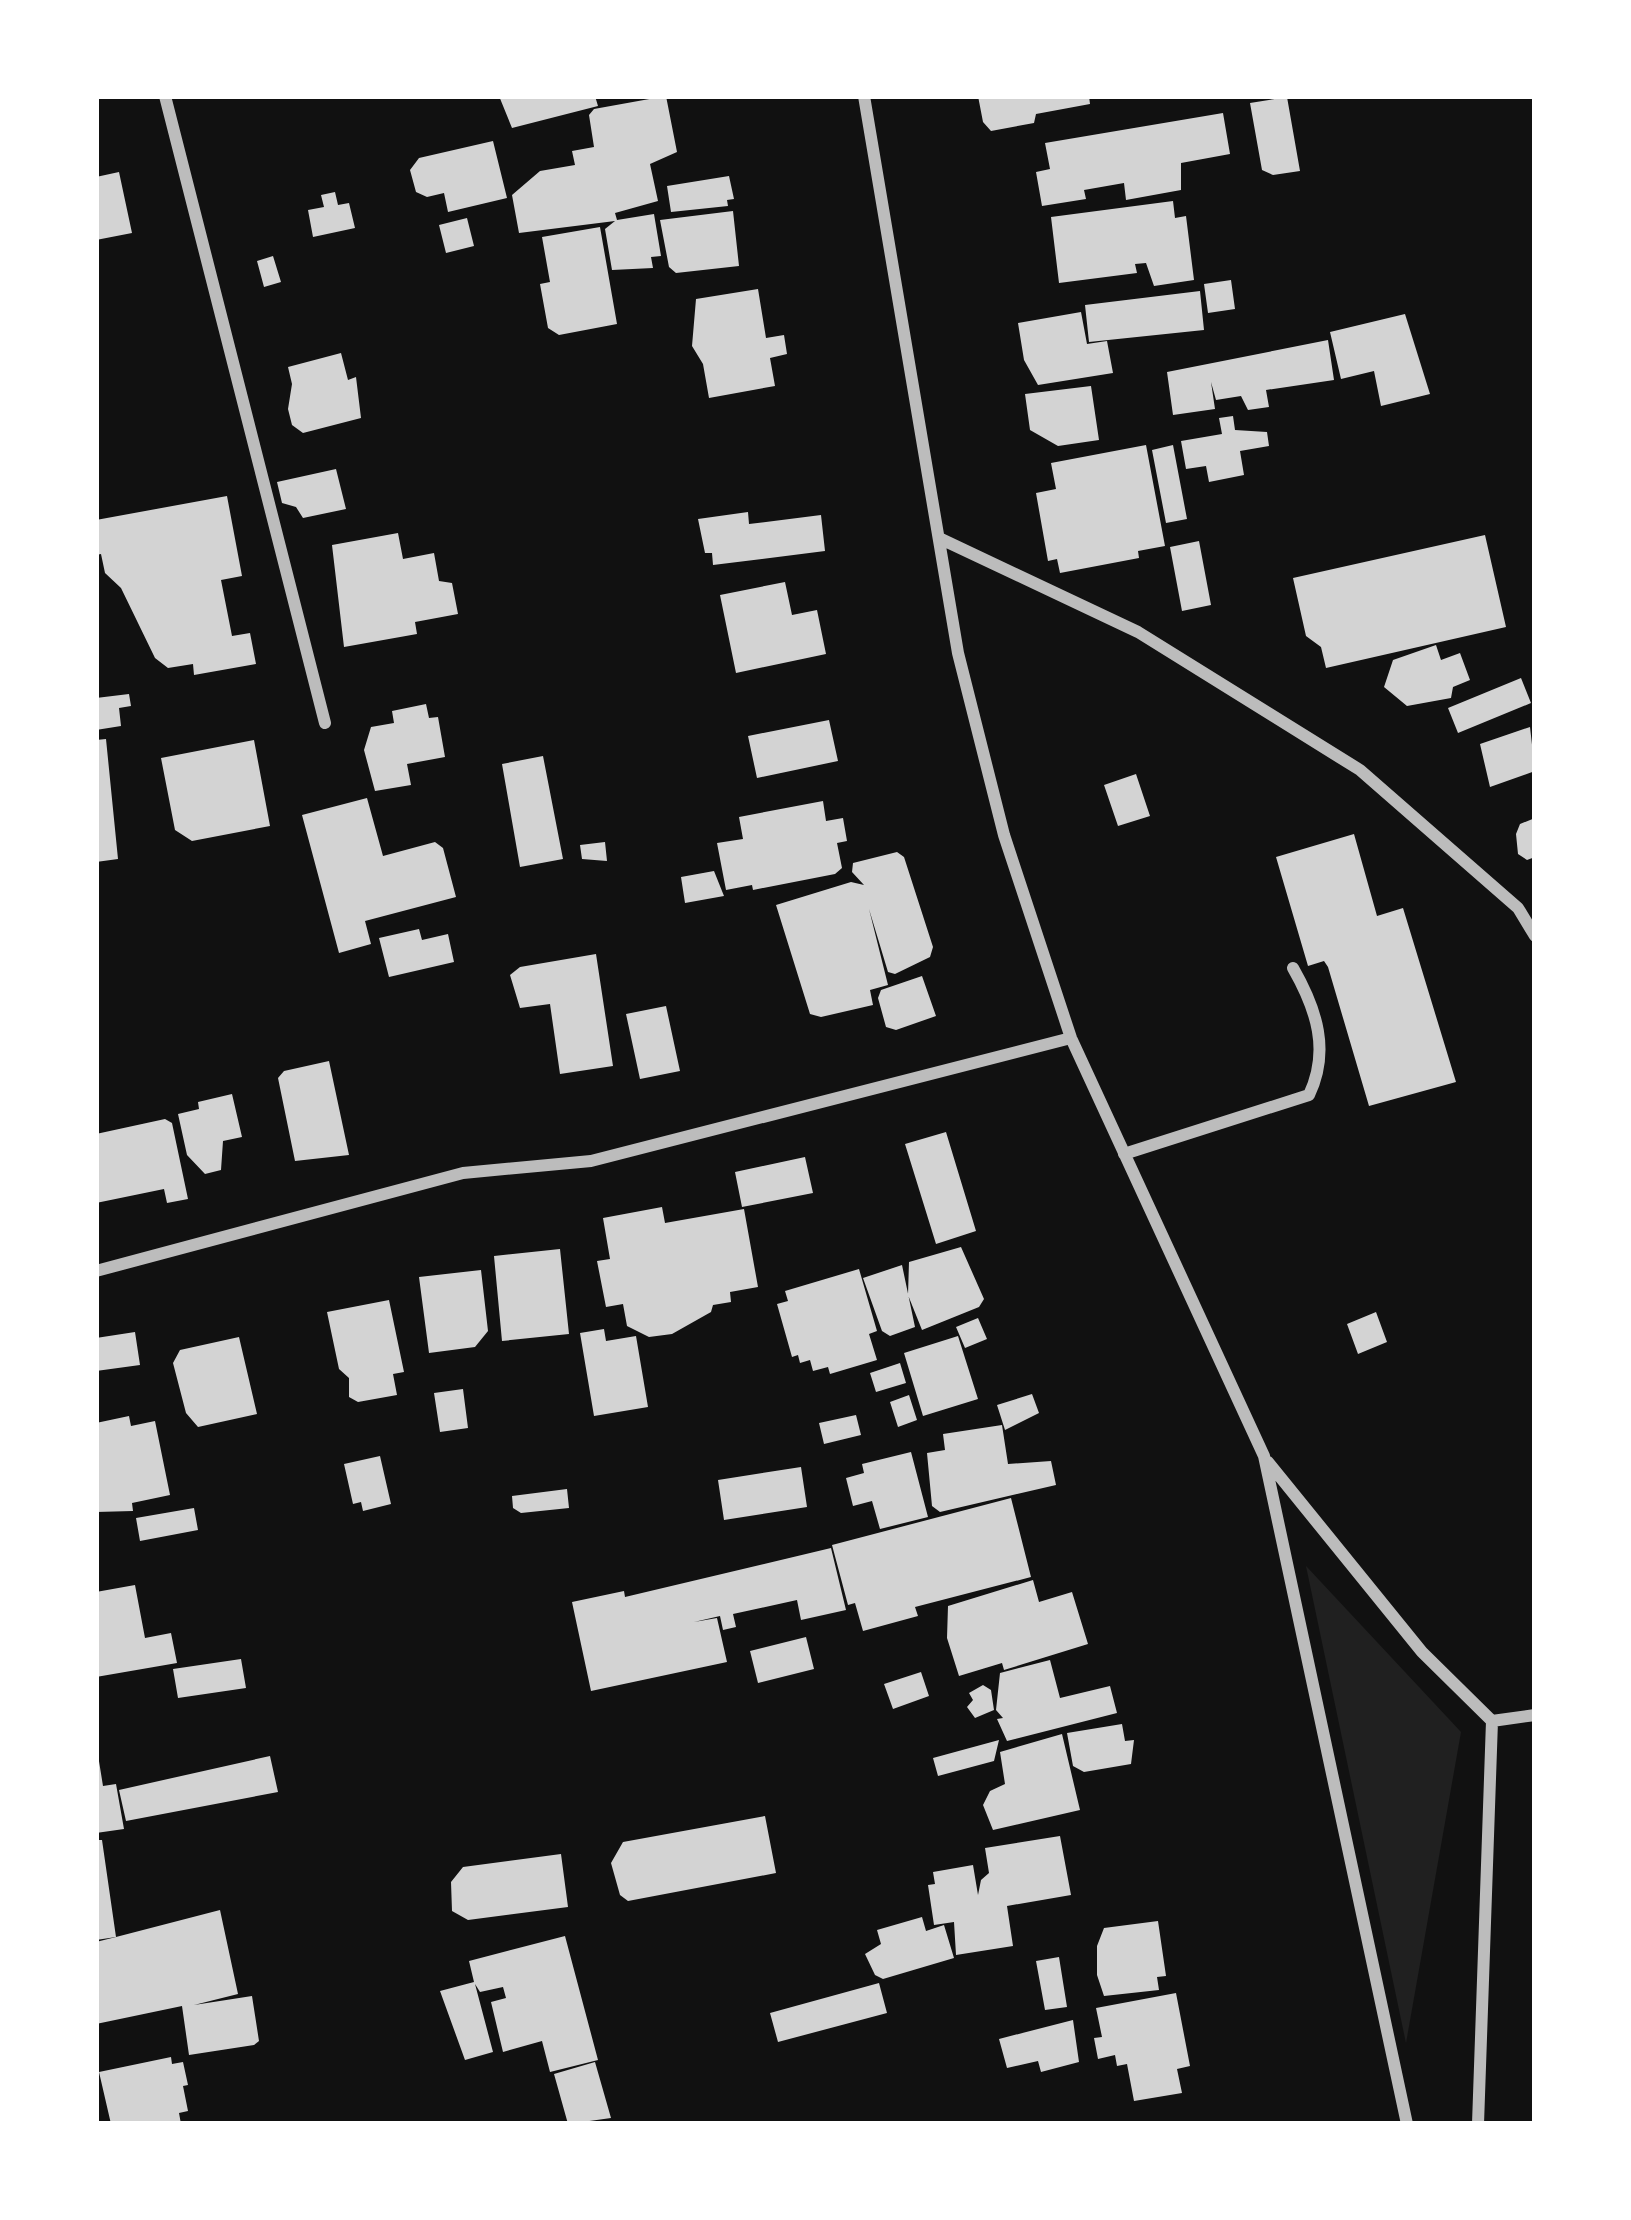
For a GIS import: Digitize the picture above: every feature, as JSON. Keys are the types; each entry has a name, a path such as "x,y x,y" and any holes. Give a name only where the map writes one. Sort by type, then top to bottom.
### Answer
{"street":[{"path":"165,96 326,724"},
{"path":"864,96 958,653 1004,836 1071,1038 1264,1456 1407,2124"},
{"path":"941,539 1138,632 1360,770 1518,908 1535,935"},
{"path":"1124,1154 1309,1095 1323,1066 1319,1031 1293,968"},
{"path":"96,1271 464,1173 591,1161 1071,1038"},
{"path":"1264,1456 1422,1652 1492,1721 1478,2124"},
{"path":"1492,1721 1535,1715"}],"shaded area":[{"path":"1306,1566 1461,1732 1406,2043"}],"building":[{"path":"499,96 595,96 598,106 512,128"},
{"path":"666,96 677,152 650,164 658,201 615,213 617,220 654,214 661,256 651,257 653,268 612,270 605,229 615,221 519,233 512,195 540,171 575,165 572,151 594,147 589,115 594,109"},
{"path":"978,96 1089,96 1090,104 1036,114 1034,123 991,131 983,122"},
{"path":"1287,97 1300,171 1273,175 1262,170 1250,103"},
{"path":"1223,113 1230,154 1181,163 1181,190 1126,200 1124,183 1084,190 1086,199 1042,206 1036,172 1050,169 1045,143"},
{"path":"493,141 507,198 448,212 444,193 427,197 416,192 410,170 419,158"},
{"path":"119,172 132,233 96,240 96,177"},
{"path":"729,176 734,199 727,200 728,206 671,212 667,186"},
{"path":"335,192 338,205 349,203 355,228 313,237 308,210 324,207 321,195"},
{"path":"1173,201 1175,218 1186,216 1194,280 1154,286 1146,263 1135,264 1137,273 1059,283 1051,217"},
{"path":"733,211 739,266 676,273 669,267 660,220"},
{"path":"467,218 474,246 446,253 439,225"},
{"path":"600,227 617,324 559,335 548,328 540,284 550,282 542,237"},
{"path":"273,256 281,282 264,287 257,261"},
{"path":"1231,280 1235,309 1208,313 1204,284"},
{"path":"758,289 766,338 784,335 787,354 770,358 775,386 709,398 703,364 692,346 696,299"},
{"path":"1200,291 1204,330 1089,342 1085,305"},
{"path":"1081,312 1087,344 1107,341 1113,373 1038,385 1024,360 1018,323"},
{"path":"1405,314 1430,394 1381,406 1374,371 1341,379 1330,332"},
{"path":"1328,340 1334,380 1266,390 1269,407 1248,410 1241,396 1216,400 1211,382 1215,409 1173,415 1167,372"},
{"path":"341,353 348,380 356,377 361,418 303,433 292,425 288,409 292,384 288,367"},
{"path":"1091,386 1099,440 1058,446 1030,430 1025,394"},
{"path":"1233,416 1235,430 1267,432 1269,446 1240,451 1244,475 1209,482 1206,466 1186,469 1181,441 1222,434 1219,418"},
{"path":"1146,445 1165,546 1138,551 1139,558 1060,573 1057,559 1048,561 1036,493 1056,489 1051,463"},
{"path":"1173,445 1187,519 1166,523 1152,450"},
{"path":"336,469 346,509 303,518 296,507 282,503 277,482"},
{"path":"227,496 242,576 221,580 232,636 250,633 256,664 194,675 193,664 168,668 155,658 121,588 105,573 101,554 96,555 96,520"},
{"path":"748,512 749,524 821,515 825,551 713,565 712,553 705,553 698,519"},
{"path":"398,533 403,559 434,553 439,581 452,583 458,614 415,622 417,634 344,647 332,545"},
{"path":"1485,535 1506,627 1326,668 1321,647 1306,636 1293,578"},
{"path":"1199,541 1211,605 1182,611 1170,547"},
{"path":"785,582 792,615 817,610 826,654 736,673 720,595"},
{"path":"1436,645 1441,660 1460,653 1470,680 1453,687 1451,698 1407,706 1384,687 1393,660"},
{"path":"1521,678 1531,703 1458,733 1448,708"},
{"path":"129,694 131,706 119,708 121,726 96,730 96,698"},
{"path":"426,704 429,718 438,717 445,757 407,764 411,785 375,791 364,750 371,727 394,723 392,711"},
{"path":"829,720 838,761 757,778 748,736"},
{"path":"1530,727 1535,771 1490,787 1480,744"},
{"path":"106,739 118,859 96,862 96,740"},
{"path":"254,740 270,826 192,841 175,830 161,758"},
{"path":"543,756 563,859 520,867 502,764"},
{"path":"1136,774 1150,816 1118,826 1104,785"},
{"path":"367,798 383,856 435,842 443,848 456,897 365,921 371,944 339,953 302,815"},
{"path":"823,801 826,821 843,818 847,841 837,843 842,868 835,874 753,890 752,885 726,890 717,843 743,839 739,817"},
{"path":"1535,818 1535,857 1527,860 1518,854 1516,834 1520,824"},
{"path":"1354,834 1377,916 1403,908 1456,1082 1369,1106 1328,967 1324,961 1308,966 1276,857"},
{"path":"605,842 607,861 582,859 580,845"},
{"path":"897,852 904,857 933,947 930,957 895,974 888,972 869,909 888,985 870,990 873,1005 821,1017 810,1014 776,905 851,882 864,885 852,872 853,863"},
{"path":"714,871 724,896 685,903 681,877"},
{"path":"419,929 422,940 448,934 454,962 389,977 379,938"},
{"path":"596,954 613,1066 560,1074 550,1004 520,1008 510,975 520,967"},
{"path":"922,976 936,1016 896,1030 886,1027 878,998 881,990"},
{"path":"666,1006 680,1071 640,1079 626,1014"},
{"path":"329,1061 349,1155 295,1161 278,1078 284,1071"},
{"path":"232,1094 242,1137 223,1141 221,1170 205,1174 187,1155 178,1114 199,1109 198,1102"},
{"path":"165,1119 172,1123 188,1199 167,1203 164,1189 96,1203 96,1134"},
{"path":"946,1132 976,1231 936,1244 905,1144"},
{"path":"805,1157 813,1193 742,1207 735,1172"},
{"path":"662,1207 665,1223 744,1209 758,1287 730,1292 731,1302 713,1305 711,1312 672,1334 649,1337 627,1326 623,1304 606,1307 597,1261 610,1259 603,1218"},
{"path":"961,1247 984,1299 979,1307 922,1330 908,1295 909,1262"},
{"path":"560,1249 569,1334 502,1341 494,1256"},
{"path":"902,1265 915,1327 890,1336 882,1331 863,1278"},
{"path":"859,1269 877,1331 869,1334 877,1360 830,1374 828,1367 813,1371 810,1360 800,1363 798,1355 792,1357 777,1304 788,1301 785,1291"},
{"path":"481,1270 488,1331 475,1347 429,1353 419,1277"},
{"path":"389,1300 404,1372 393,1374 397,1395 358,1402 349,1397 349,1378 339,1369 327,1312"},
{"path":"1376,1312 1387,1342 1358,1354 1347,1324"},
{"path":"978,1318 987,1339 965,1348 956,1327"},
{"path":"604,1329 606,1341 636,1336 648,1407 594,1416 580,1333"},
{"path":"135,1332 140,1365 96,1371 96,1338"},
{"path":"958,1336 978,1399 923,1416 904,1353"},
{"path":"239,1337 257,1414 198,1427 186,1413 173,1363 180,1350"},
{"path":"900,1363 906,1383 876,1392 870,1373"},
{"path":"463,1389 468,1428 440,1432 434,1393"},
{"path":"1032,1394 1039,1413 1005,1430 997,1405"},
{"path":"909,1395 917,1420 898,1427 890,1402"},
{"path":"856,1415 861,1435 824,1444 819,1423"},
{"path":"129,1416 131,1426 155,1421 170,1495 132,1503 133,1511 96,1512 96,1423"},
{"path":"1002,1425 1008,1464 1051,1461 1056,1485 940,1512 932,1506 927,1453 945,1450 943,1434"},
{"path":"911,1452 928,1517 880,1529 872,1501 853,1506 846,1478 864,1473 862,1464"},
{"path":"380,1456 391,1504 363,1511 361,1502 353,1504 344,1464"},
{"path":"801,1467 807,1507 724,1520 718,1480"},
{"path":"567,1489 569,1508 521,1513 513,1508 512,1496"},
{"path":"1011,1498 1031,1577 915,1607 918,1616 863,1631 855,1603 848,1605 832,1545"},
{"path":"194,1508 198,1530 140,1541 136,1518"},
{"path":"831,1548 846,1610 801,1620 797,1600 733,1614 736,1627 723,1630 720,1616 694,1622 717,1618 727,1662 591,1691 572,1602 624,1591 625,1597"},
{"path":"1033,1580 1039,1602 1072,1592 1088,1644 1004,1670 1002,1663 959,1676 947,1638 948,1606"},
{"path":"135,1585 145,1638 171,1633 177,1663 96,1677 96,1592"},
{"path":"806,1637 814,1669 758,1683 750,1651"},
{"path":"241,1659 246,1688 178,1698 173,1669"},
{"path":"1050,1660 1060,1698 1110,1686 1117,1713 1007,1741 997,1719 1003,1718 996,1710 1000,1673"},
{"path":"921,1672 929,1696 893,1709 884,1684"},
{"path":"983,1685 991,1690 994,1710 975,1718 967,1707 973,1700 969,1693"},
{"path":"1122,1724 1125,1741 1134,1740 1131,1764 1084,1772 1073,1766 1067,1733"},
{"path":"1062,1734 1080,1810 993,1830 983,1805 990,1791 1005,1784 1000,1752"},
{"path":"999,1740 994,1761 938,1776 933,1758"},
{"path":"98,1755 103,1786 116,1784 124,1829 96,1833"},
{"path":"270,1756 278,1792 126,1821 119,1790"},
{"path":"765,1816 776,1873 628,1901 620,1895 611,1863 623,1842"},
{"path":"1060,1836 1071,1895 1007,1906 1013,1946 956,1955 954,1922 934,1925 928,1885 935,1884 933,1872 973,1865 978,1895 981,1880 989,1873 985,1848"},
{"path":"96,1840 102,1840 116,1937 96,1940"},
{"path":"561,1854 568,1907 468,1920 452,1911 451,1882 463,1867"},
{"path":"220,1910 238,1994 194,2005 252,1996 259,2041 189,2055 182,2006 96,2024 96,1942"},
{"path":"922,1917 926,1931 944,1925 954,1958 883,1979 875,1975 865,1954 881,1944 877,1930"},
{"path":"1158,1921 1166,1976 1157,1977 1159,1990 1104,1996 1097,1975 1097,1946 1104,1928"},
{"path":"565,1936 598,2060 550,2072 542,2041 503,2052 491,2002 506,1998 503,1987 480,1992 475,1984 493,2052 465,2060 440,1991 474,1982 469,1961"},
{"path":"1059,1957 1067,2007 1045,2010 1036,1961"},
{"path":"879,1983 887,2013 778,2042 770,2013"},
{"path":"1176,1993 1190,2066 1177,2069 1182,2093 1134,2101 1127,2064 1117,2066 1115,2055 1098,2059 1094,2038 1102,2037 1096,2008"},
{"path":"1073,2020 1079,2062 1041,2072 1038,2061 1007,2068 999,2039"},
{"path":"171,2057 172,2064 183,2062 188,2085 183,2086 188,2111 179,2113 181,2124 111,2124 99,2072"},
{"path":"595,2062 611,2118 568,2124 554,2074"}]}
